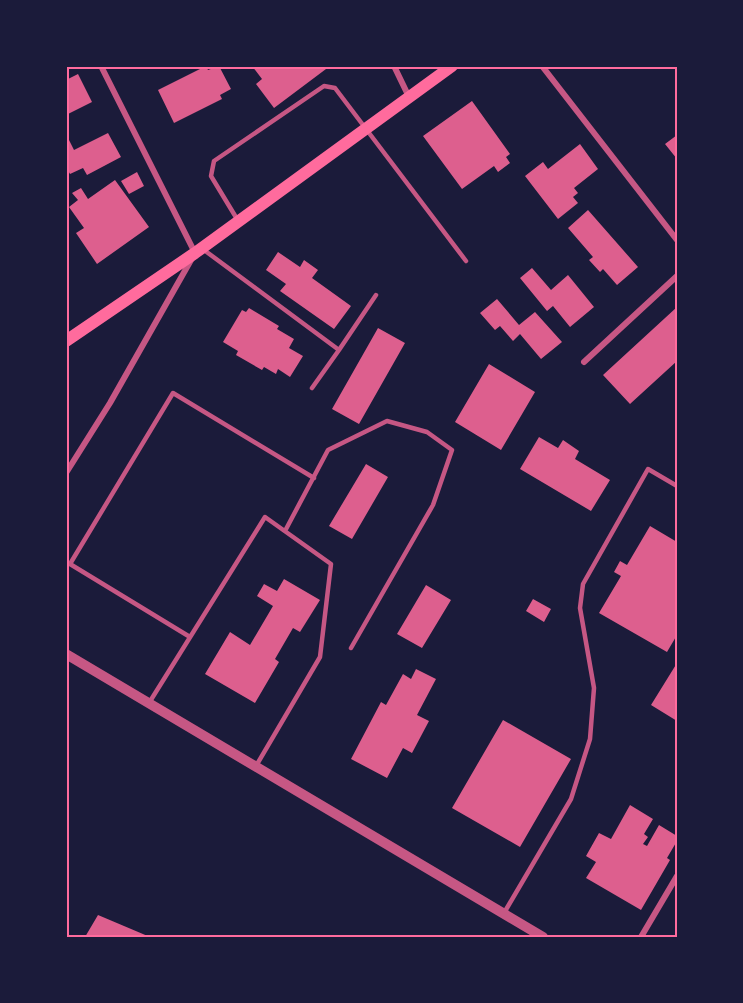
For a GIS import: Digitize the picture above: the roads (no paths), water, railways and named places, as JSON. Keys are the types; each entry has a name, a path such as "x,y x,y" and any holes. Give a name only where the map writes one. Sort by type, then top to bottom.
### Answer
{"main road":[{"path":"66,341 198,251 452,66"}],"street":[{"path":"66,473 110,403 198,251 101,66"},
{"path":"394,66 410,97"},
{"path":"542,66 677,240"},
{"path":"584,362 677,276"},
{"path":"66,654 543,937"},
{"path":"641,937 677,876"}],"lane":[{"path":"239,221 211,176 214,161 324,86 335,88 466,261"},
{"path":"198,251 339,350"},
{"path":"312,388 376,295"},
{"path":"190,637 70,564 173,393 314,478"},
{"path":"285,531 328,450 387,421 427,432 452,450 433,505 351,648"},
{"path":"504,913 571,799 590,739 594,688 580,608 583,584 648,469 677,486"},
{"path":"149,703 266,518 331,564 320,657 256,766"}]}
